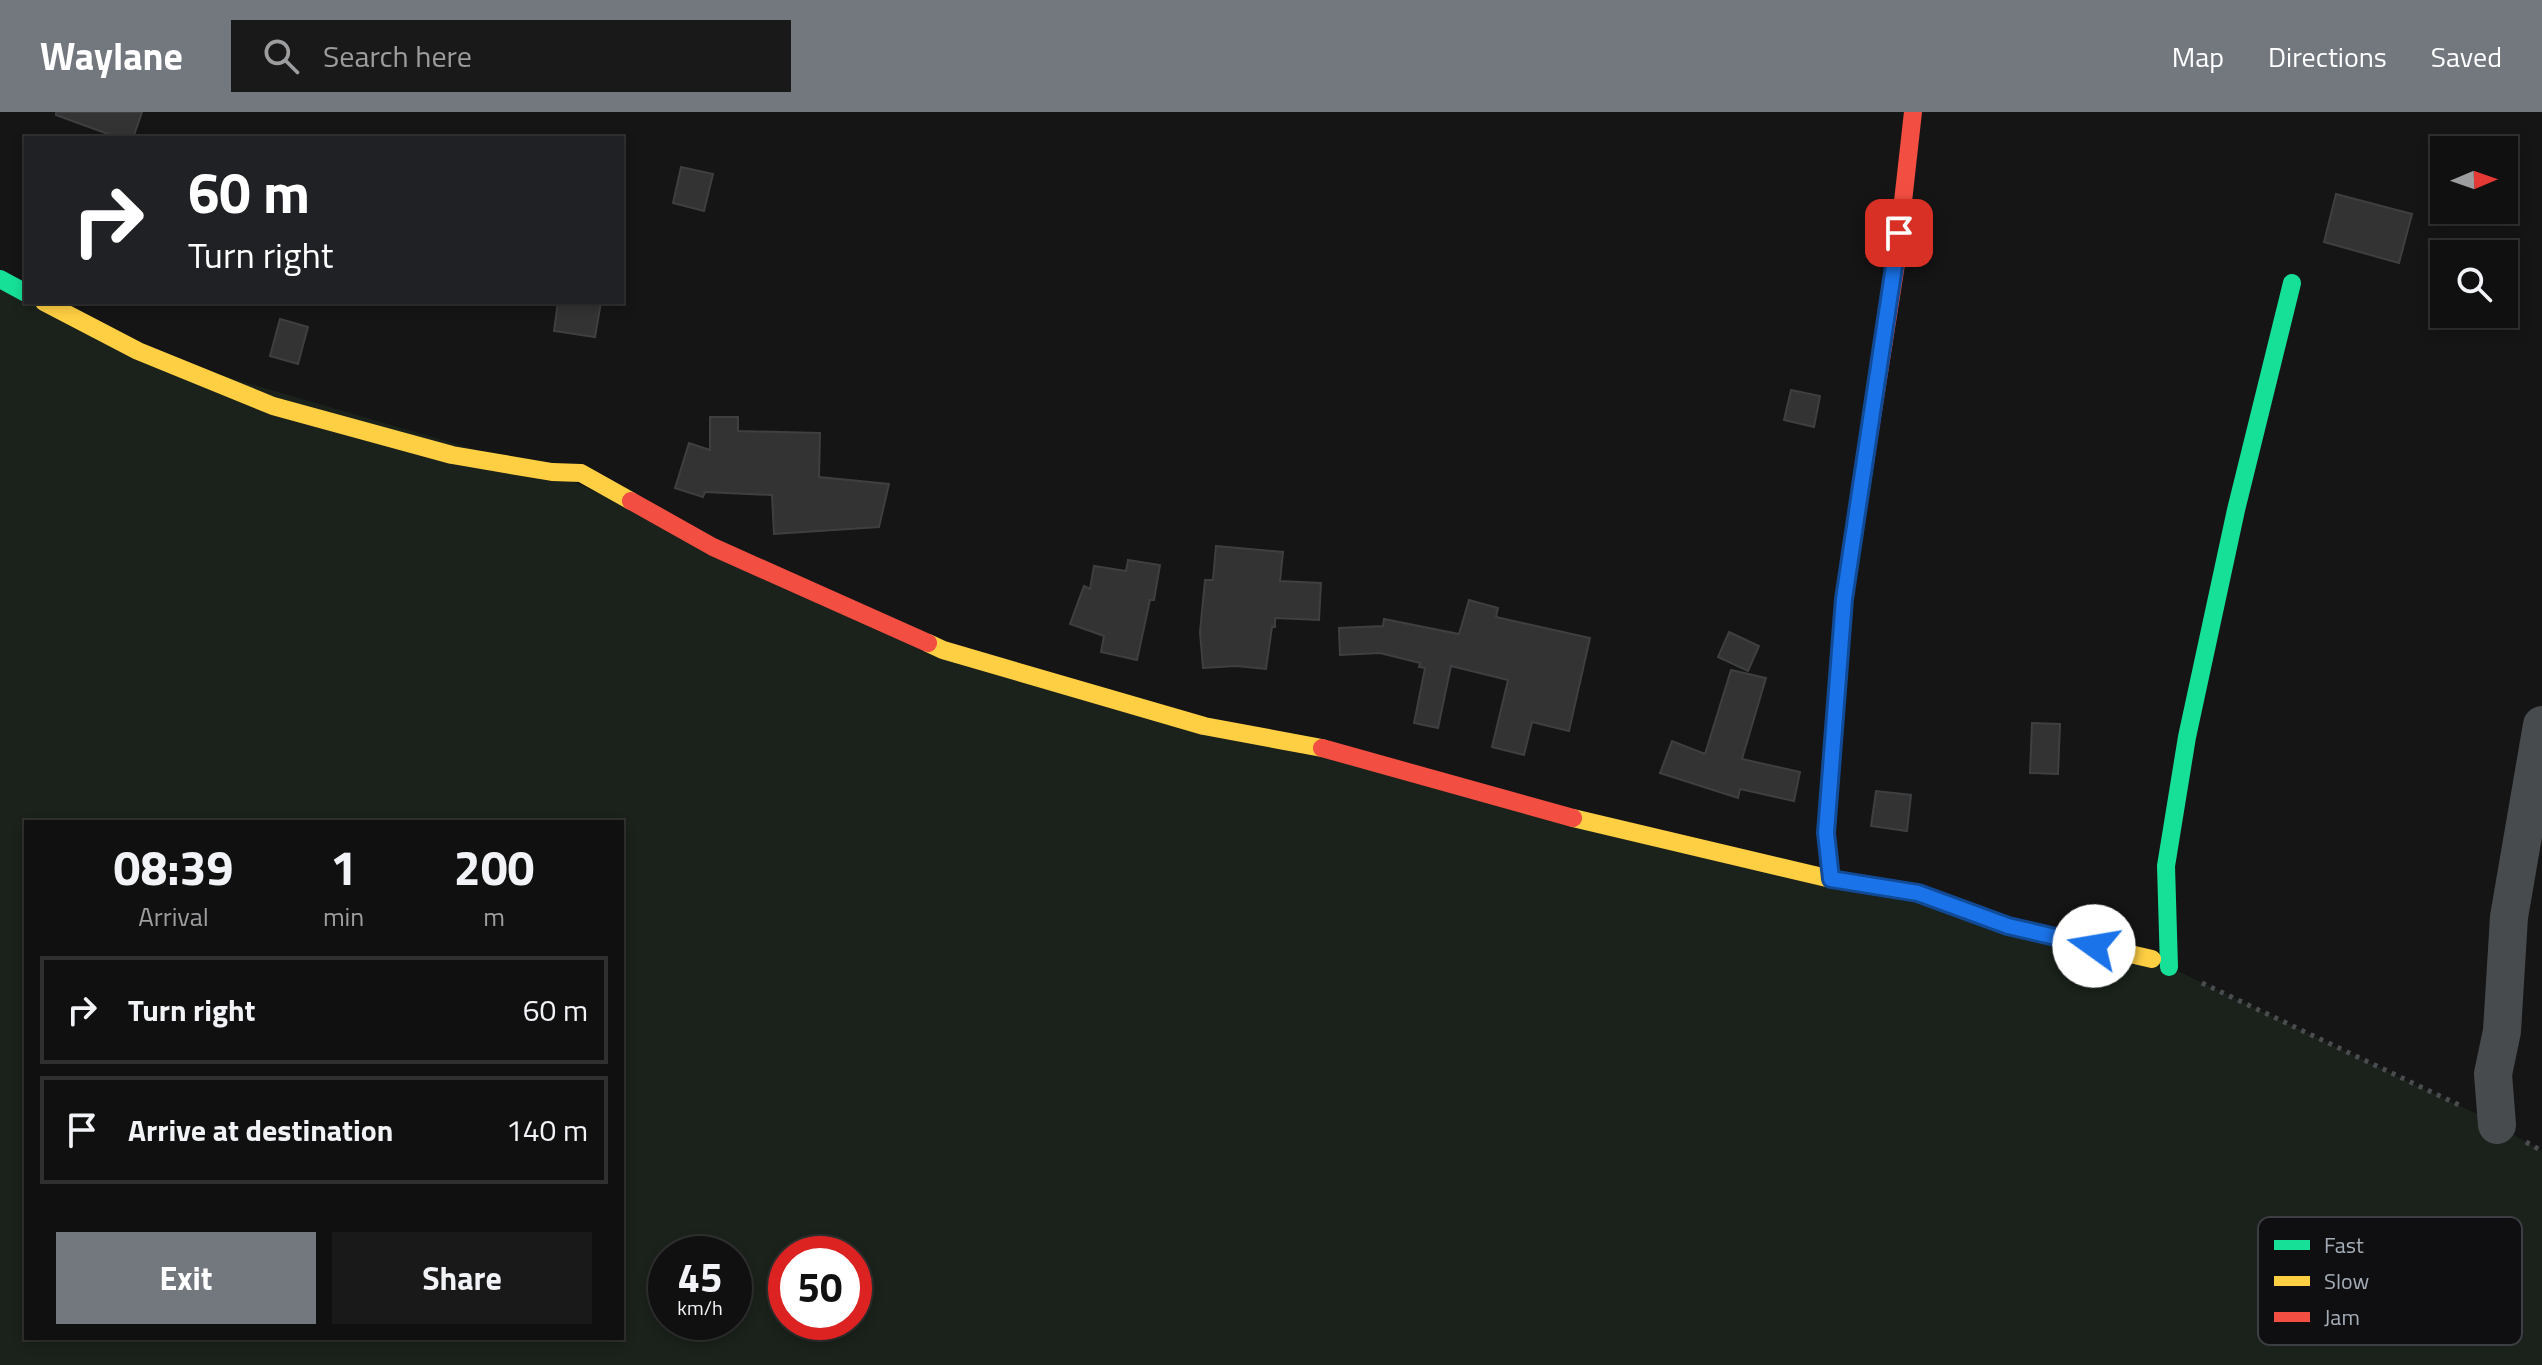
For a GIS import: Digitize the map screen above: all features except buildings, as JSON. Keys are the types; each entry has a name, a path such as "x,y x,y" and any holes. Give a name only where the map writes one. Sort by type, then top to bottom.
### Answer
{"main road":[{"path":"1831,879 1826,833 1844,599 1896,264 1913,112"},
{"path":"0,279 24,292"},
{"path":"48,304 138,351 273,406 452,455 552,472 581,473 713,547 943,650 1204,726 1313,745 1541,810 1831,879 1918,893 2008,926 2160,963 2166,866 2187,737 2236,510 2292,283"}],"street":[{"path":"2497,1125 2493,1074 2502,1031 2509,917 2542,725"}],"path":[{"path":"2160,963 2497,1125 2542,1151"}],"shaded area":[{"path":"0,279 24,292 24,304 48,304 138,351 552,472 943,650 2169,967 2481,1116 2542,1151 2542,1365 0,1365"}],"traffic: fast":[{"path":"0,279 24,292"},
{"path":"2169,967 2166,866 2187,737 2236,510 2292,283"}],"traffic: slow":[{"path":"48,304 138,351 273,406 452,455 552,472 581,473 631,501"},
{"path":"1831,879 1826,833 1844,599 1867,449"},
{"path":"928,643 1204,726 1322,748"},
{"path":"1573,818 1831,879 1918,893 2008,926 2152,959"}],"traffic: jam":[{"path":"1867,449 1896,264 1913,112"},
{"path":"631,501 713,547 928,643"},
{"path":"1322,748 1573,818"}],"route":[{"path":"1899,233 1844,599 1826,833 1831,879 1918,893 2008,926 2094,946"}]}
